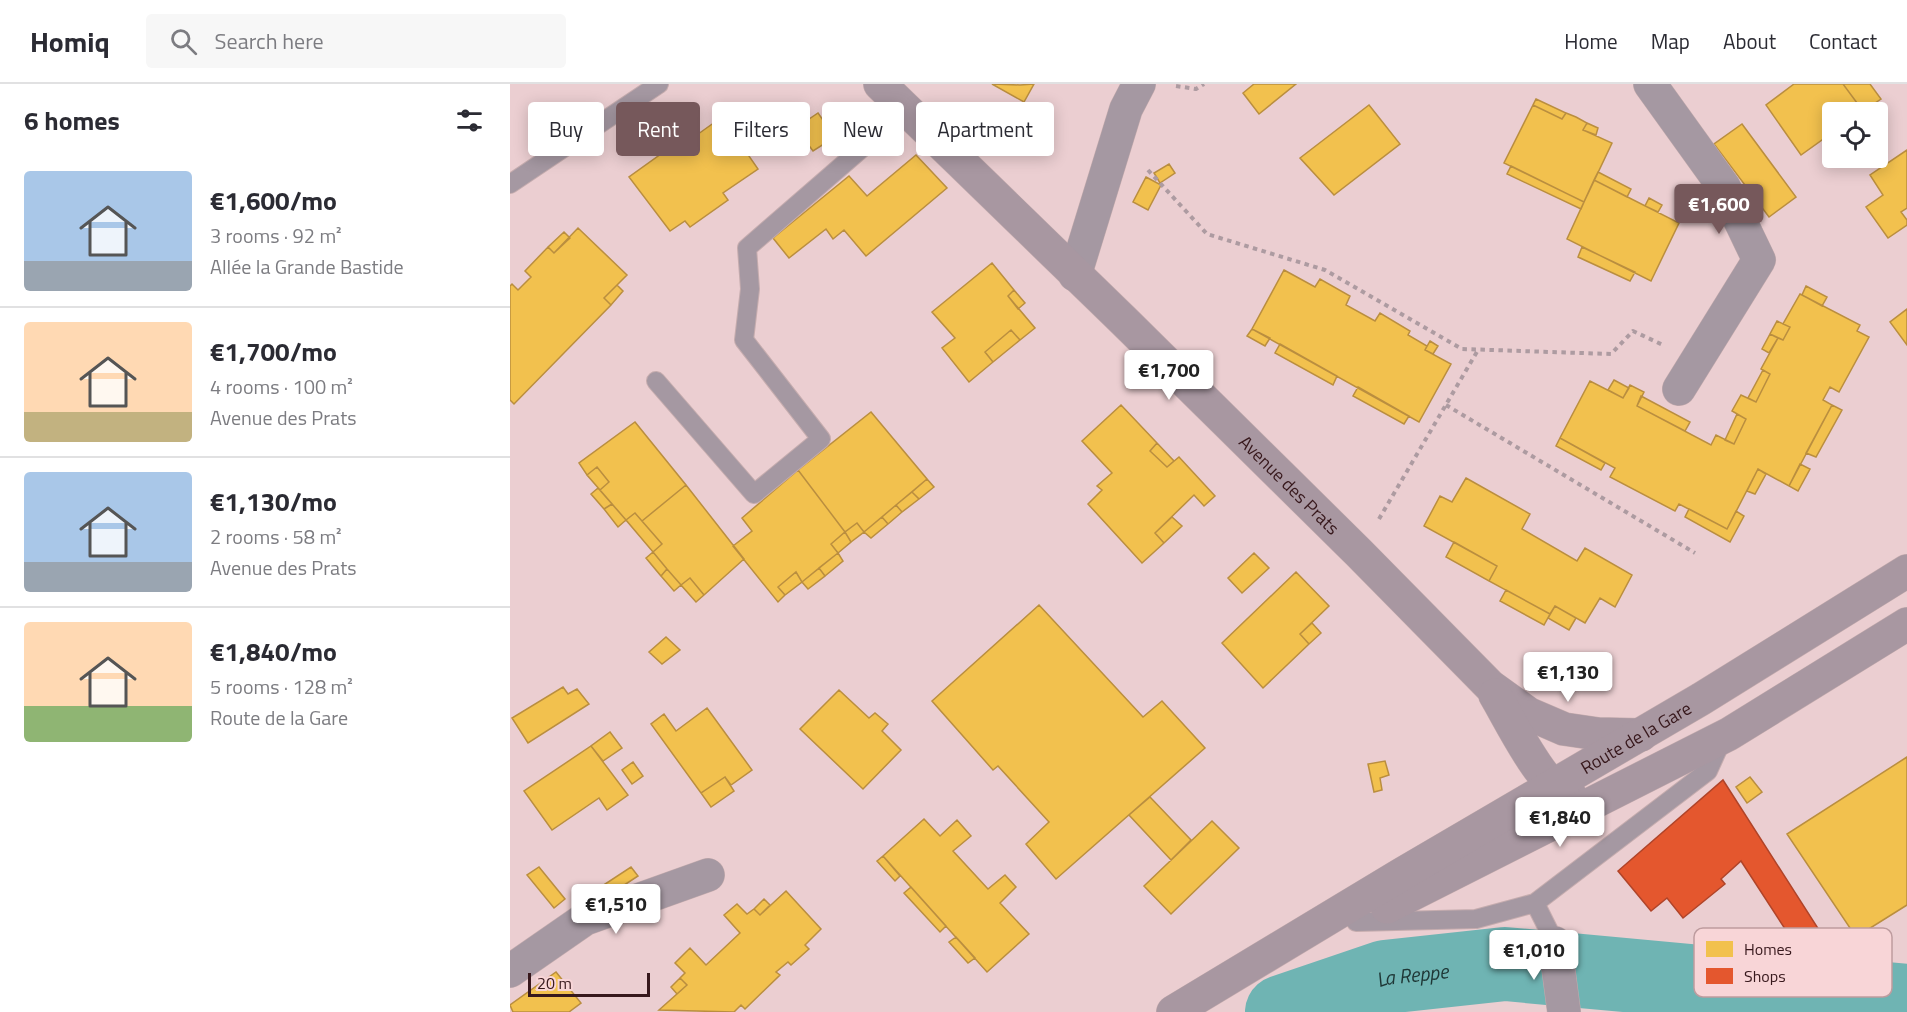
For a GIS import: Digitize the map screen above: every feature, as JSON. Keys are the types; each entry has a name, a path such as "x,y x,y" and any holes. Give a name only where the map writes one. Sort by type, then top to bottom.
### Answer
{"main road":[{"name":"Avenue des Prats","path":"880,84 1359,553 1490,686 1529,714 1564,729 1598,734 1641,735"},
{"name":"Route de la Gare","path":"1175,1011 1701,699 1907,571"},
{"name":"Route de la Gare","path":"1175,1011 1723,736 1907,624"},
{"name":"Avenue des Prats","path":"1490,686 1537,767 1552,786"},
{"path":"1552,786 1564,794 1601,798"}],"street":[{"path":"1075,275 1126,109 1139,84"},
{"path":"1650,84 1724,187 1759,260 1679,389"},
{"path":"510,971 585,919 708,875"},
{"path":"1555,943 1564,1012"}],"lane":[{"path":"510,184 658,84"},
{"path":"656,381 754,494 821,439 744,340 750,289 747,248 906,110"},
{"path":"1356,922 1476,919 1535,903 1708,771 1723,736"},
{"path":"1535,903 1555,943"}],"path":[{"path":"1167,84 1196,89 1204,84"},
{"path":"1113,152 1143,166 1207,234 1325,270 1462,349 1611,354 1633,331 1696,362"},
{"path":"1359,553 1478,350"},
{"path":"1446,405 1695,553"}],"building: Homes":[{"path":"992,84 1034,84 1024,102"},
{"path":"1254,84 1296,84 1259,114 1243,93"},
{"path":"1794,84 1843,84 1856,102 1822,102 1822,140 1801,155 1766,105"},
{"path":"1843,84 1870,84 1881,99 1876,102 1856,102"},
{"path":"1536,99 1566,113 1562,119 1533,105"},
{"path":"1369,105 1400,144 1334,195 1300,158"},
{"path":"1533,105 1562,119 1566,113 1576,117 1587,123 1583,130 1612,143 1584,202 1504,163"},
{"path":"818,113 822,119 822,145 813,151 810,147 810,118"},
{"path":"1587,123 1598,128 1596,135 1583,130"},
{"path":"712,124 712,156 749,156 758,169 723,193 728,200 690,227 685,221 670,231 629,177 658,156 700,156 700,133"},
{"path":"1742,124 1796,197 1769,217 1714,144"},
{"path":"1907,150 1907,208 1901,212 1907,220 1907,225 1888,238 1866,207 1883,195 1870,175 1880,168 1888,168 1888,163"},
{"path":"916,155 947,188 866,256 844,230 833,239 826,229 789,258 773,238 849,176 867,196"},
{"path":"1169,164 1175,173 1160,183 1154,173"},
{"path":"1511,166 1584,202 1581,209 1507,174"},
{"path":"1598,172 1631,189 1627,197 1594,180"},
{"path":"1146,177 1161,185 1148,210 1133,202"},
{"path":"1594,180 1679,223 1651,281 1567,239"},
{"path":"1649,198 1662,205 1658,212 1645,206"},
{"path":"578,228 627,275 604,298 611,305 514,404 510,400 510,286 512,284 518,290 531,277 525,271 548,247 554,253"},
{"path":"564,232 570,238 554,253 548,247"},
{"path":"1582,247 1635,272 1630,281 1578,257"},
{"path":"992,263 1014,290 1008,296 1035,328 1020,340 1011,330 985,352 993,362 969,382 942,348 955,338 932,312"},
{"path":"1284,270 1315,287 1320,279 1350,296 1346,305 1375,321 1380,313 1410,331 1408,335 1427,346 1425,350 1451,364 1419,422 1252,329"},
{"path":"617,285 623,291 611,305 604,298"},
{"path":"1806,286 1827,297 1822,306 1802,295"},
{"path":"1014,290 1025,303 1018,309 1008,296"},
{"path":"1800,294 1860,325 1857,331 1869,337 1839,392 1830,387 1823,400 1832,405 1789,486 1758,469 1727,529 1679,504 1675,511 1610,477 1615,468 1560,438 1590,381 1623,398 1630,385 1644,392 1637,406 1711,445 1716,435 1734,444 1746,419 1732,411 1741,395 1756,402 1770,374 1761,369 1778,338 1783,340 1790,327 1783,324"},
{"path":"1907,309 1907,345 1890,322"},
{"path":"1777,321 1790,327 1783,340 1770,334"},
{"path":"1252,329 1270,338 1265,346 1247,336"},
{"path":"1011,330 1020,340 993,362 985,352"},
{"path":"1770,334 1778,338 1769,353 1762,349"},
{"path":"1430,341 1438,346 1433,354 1425,350"},
{"path":"1280,344 1337,376 1333,385 1275,353"},
{"path":"1763,370 1770,374 1756,402 1748,398"},
{"path":"1614,380 1629,388 1623,398 1608,390"},
{"path":"1358,387 1409,416 1404,424 1353,396"},
{"path":"1641,396 1690,422 1685,431 1637,406"},
{"path":"1121,405 1157,443 1150,451 1167,467 1179,457 1215,496 1204,506 1194,495 1155,533 1164,543 1142,563 1088,504 1102,490 1097,486 1112,473 1082,441"},
{"path":"1832,405 1842,410 1816,457 1806,453"},
{"path":"871,412 927,479 864,532 857,523 845,532 798,470"},
{"path":"1737,414 1746,419 1734,444 1725,440"},
{"path":"635,422 686,485 642,521 635,513 626,520 600,490 609,482 597,467 587,475 579,463"},
{"path":"1560,438 1605,463 1601,470 1556,446"},
{"path":"1157,443 1174,461 1167,467 1150,451"},
{"path":"1800,464 1810,469 1798,491 1789,486"},
{"path":"597,467 609,482 600,490 587,475"},
{"path":"1758,469 1766,474 1755,494 1747,491"},
{"path":"798,470 845,532 831,544 838,553 802,582 796,572 778,587 785,595 778,602 733,546 752,531 742,518"},
{"path":"1466,478 1530,514 1522,529 1577,561 1585,548 1632,575 1615,607 1600,598 1585,623 1555,606 1550,614 1489,581 1497,566 1424,526 1440,496 1452,502"},
{"path":"927,479 934,487 919,499 912,492"},
{"path":"686,485 744,559 704,595 690,578 681,585 667,569 653,552 662,544 642,521"},
{"path":"598,488 612,504 604,509 591,494"},
{"path":"912,492 919,499 902,512 896,505"},
{"path":"612,504 626,520 618,527 604,509"},
{"path":"896,505 902,512 888,524 882,517"},
{"path":"1689,509 1727,529 1736,511 1744,516 1730,542 1685,517"},
{"path":"635,513 662,544 653,552 626,520"},
{"path":"882,517 888,524 871,538 864,532"},
{"path":"1172,517 1182,526 1164,543 1155,533"},
{"path":"857,523 864,532 851,542 845,532"},
{"path":"845,532 851,542 838,553 831,544"},
{"path":"1454,542 1497,566 1489,581 1446,557"},
{"path":"653,552 667,569 661,576 646,558"},
{"path":"838,553 843,561 825,576 819,568"},
{"path":"1254,553 1269,568 1242,593 1228,578"},
{"path":"819,568 825,576 808,589 802,582"},
{"path":"667,569 681,585 674,591 661,576"},
{"path":"796,572 802,582 785,595 778,587"},
{"path":"1296,572 1329,606 1300,634 1309,644 1263,688 1222,643"},
{"path":"690,578 704,595 696,602 681,585"},
{"path":"1506,590 1550,614 1544,625 1500,601"},
{"path":"1039,605 1143,717 1162,701 1205,748 1056,879 1026,844 1049,822 998,766 993,770 932,701"},
{"path":"1555,606 1576,618 1569,630 1548,618"},
{"path":"1312,623 1321,633 1309,644 1300,634"},
{"path":"666,637 680,650 662,664 649,652"},
{"path":"563,687 568,694 577,689 589,704 528,743 512,718"},
{"path":"839,690 869,718 875,713 888,724 882,731 901,750 863,789 800,729"},
{"path":"707,708 752,770 731,785 725,777 701,793 651,724 664,714 676,731"},
{"path":"610,732 622,748 603,761 591,746"},
{"path":"591,746 628,795 607,810 599,798 552,830 524,791"},
{"path":"1907,757 1907,905 1870,928 1850,928 1787,834"},
{"path":"1385,761 1389,775 1380,778 1382,790 1374,792 1368,764"},
{"path":"633,762 643,776 632,784 622,770"},
{"path":"725,777 734,791 711,807 701,793"},
{"path":"1750,777 1762,792 1747,803 1736,787"},
{"path":"1150,797 1191,840 1171,860 1129,815"},
{"path":"924,819 940,836 957,820 971,836 953,851 988,889 1005,875 1016,887 1000,903 1029,934 987,972 883,856"},
{"path":"1212,821 1239,848 1171,914 1144,886"},
{"path":"883,856 900,876 895,881 877,861"},
{"path":"539,867 565,899 554,908 527,875"},
{"path":"631,867 638,876 603,899 596,890"},
{"path":"911,887 946,926 940,932 904,893"},
{"path":"786,891 821,929 805,945 809,949 791,965 788,962 776,972 780,975 745,1009 741,1005 734,1012 659,1010 687,985 680,978 685,973 675,963 690,948 706,965 740,933 724,915 737,904 747,914 754,909 760,915"},
{"path":"764,899 770,905 760,915 754,909"},
{"path":"956,937 975,958 968,963 949,942"},
{"path":"556,972 581,1003 569,1012 513,1012 510,1005"},
{"path":"680,978 687,985 677,994 671,987"}],"building: Shops":[{"path":"1723,780 1818,928 1784,928 1741,861 1721,879 1725,884 1683,918 1667,898 1651,911 1618,871"}],"waterway":[{"name":"La Reppe","path":"1282,1012 1385,977 1505,964 1694,981"},
{"name":"La Reppe","path":"1864,997 1907,1001"}]}
